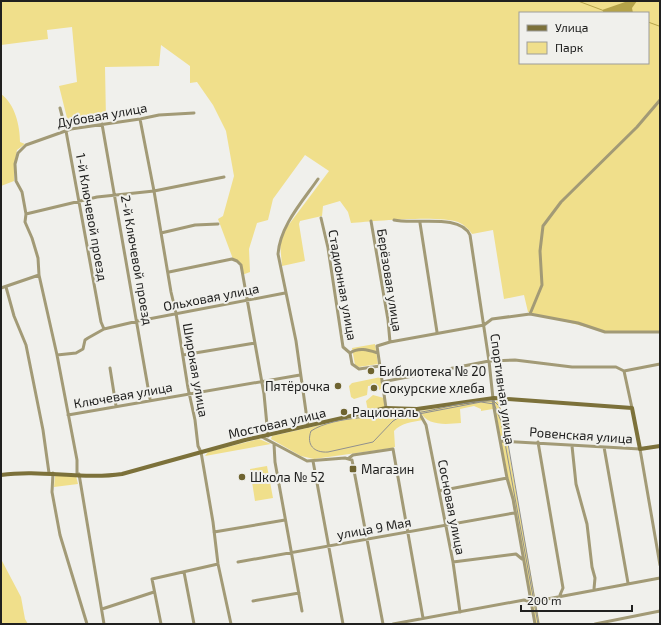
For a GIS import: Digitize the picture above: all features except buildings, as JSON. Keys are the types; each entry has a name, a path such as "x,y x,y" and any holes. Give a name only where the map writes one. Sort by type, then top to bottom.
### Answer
{"street":[{"path":"530,314 542,285 540,251 543,226 561,202 637,127 660,100"},
{"name":"1-й Ключевой проезд","path":"60,108 66,131 101,322 104,329"},
{"name":"Дубовая улица","path":"26,214 22,192 16,181 15,164 18,153 26,145 66,131 102,124 140,120 159,115 194,114"},
{"name":"Широкая улица","path":"140,120 169,272 171,292 195,420 198,446 201,452 218,564 231,624"},
{"name":"2-й Ключевой проезд","path":"102,124 138,321 150,400"},
{"path":"104,624 78,474 77,460 57,355 39,275 38,258 25,222 26,214 97,197 154,191 224,177"},
{"path":"308,426 304,388 300,375 296,341 278,254 279,243 284,229 318,179"},
{"name":"Стадионная улица","path":"321,218 328,248 344,347 350,353 352,364 359,369 380,366"},
{"name":"Спортивная улица","path":"394,220 446,222 457,224 468,231 490,361 494,398 507,478 513,499 514,513 535,624"},
{"name":"Берёзовая улица","path":"371,221 388,320 390,342 377,346 386,408"},
{"path":"420,222 437,332"},
{"path":"161,233 195,225 218,224"},
{"path":"169,272 232,259 241,265 262,382 268,436"},
{"path":"1,288 39,275"},
{"path":"6,287 14,316 26,345 51,473 52,492 60,535 87,624"},
{"name":"Ольховая улица","path":"57,355 83,350 86,340 104,329 176,313 285,293"},
{"path":"390,342 437,332 484,325 492,319 530,314 584,325 591,329 605,332 660,332"},
{"path":"183,355 255,343"},
{"path":"350,353 354,350 362,349 378,353"},
{"path":"382,382 490,361 514,360 572,367 616,367 624,371 660,364"},
{"path":"110,368 116,406"},
{"path":"624,371 640,449 660,565"},
{"name":"Ключевая улица","path":"68,414 300,375"},
{"name":"Мостовая улица","path":"1,475 51,473 109,476 122,474 201,452 386,408 417,409 494,398 632,408"},
{"name":"Сосновая улица","path":"417,409 426,425 460,612"},
{"path":"262,437 301,458 312,461 347,458 353,455 393,449 423,618"},
{"name":"Ровенская улица","path":"501,441 640,449 660,446"},
{"path":"538,442 563,588 560,595"},
{"path":"274,444 275,462 302,611"},
{"path":"572,446 576,484 587,524 592,567 595,578 594,589"},
{"path":"604,447 628,583"},
{"path":"347,458 354,468 368,538 382,624"},
{"path":"312,461 343,624"},
{"path":"438,492 507,478"},
{"name":"улица 9 Мая","path":"238,562 514,513"},
{"path":"214,532 285,520"},
{"path":"452,562 516,554 523,560"},
{"path":"161,624 152,579 218,564"},
{"path":"184,572 194,624"},
{"path":"393,624 524,600 531,602 560,595 660,578"},
{"path":"102,609 154,592"},
{"path":"253,601 299,593"},
{"path":"595,624 660,611"}],"green space":[{"path":"1,1 660,1 660,332 602,331 528,312 524,295 504,299 493,230 472,234 462,224 449,220 406,219 351,223 348,212 340,201 323,206 322,216 300,221 299,224 305,261 282,266 280,243 284,231 329,171 305,155 273,199 268,220 257,223 249,249 250,272 242,275 241,265 233,259 218,219 223,216 234,176 226,131 213,105 197,82 190,83 190,66 161,45 159,66 105,67 106,119 69,126 59,86 77,82 72,27 47,30 48,39 1,45"},
{"path":"1,94 10,103 13,109 18,122 20,142 25,144 17,150 14,166 14,181 1,186"},
{"path":"375,344 378,364 359,367 355,365 352,348"},
{"path":"381,377 381,389 379,390 378,385 368,386 367,395 354,399 351,397 349,386 352,383"},
{"path":"373,395 384,398 384,407 368,411 366,401"},
{"path":"483,400 492,401 493,409 481,411 481,409 474,406 460,409 461,423 444,424 432,422 427,420 420,411"},
{"path":"497,401 500,403 540,624 535,624 495,408 495,403"},
{"path":"400,410 415,411 423,420 407,423 397,428 394,431 395,447 392,448 314,459 301,456 271,439 272,436 368,415"},
{"path":"259,439 271,444 205,456 208,452"},
{"path":"267,466 273,498 255,501 250,469"},
{"path":"55,476 76,476 78,484 54,487"},
{"path":"1,559 21,597 25,619 28,624 1,624"}],"shaded area":[{"path":"628,1 637,1 632,8 633,12 603,12 602,10"}],"waterway":[{"path":"578,1 602,10"},
{"path":"649,22 659,26"}],"tram line":[{"path":"538,624 501,421 494,404 481,402 398,418 393,421 373,442 328,452 319,451 312,447 310,444 311,431 321,426 347,419 416,413 465,403 494,401 499,406 504,420 539,624"}],"place":[{"name":"Библиотека № 20","path":"371,371"},
{"name":"Пятёрочка","path":"338,386"},
{"name":"Сокурские хлеба","path":"374,388"},
{"name":"Рациональ","path":"344,412"},
{"name":"Магазин","path":"353,469"},
{"name":"Школа № 52","path":"242,477"}]}
